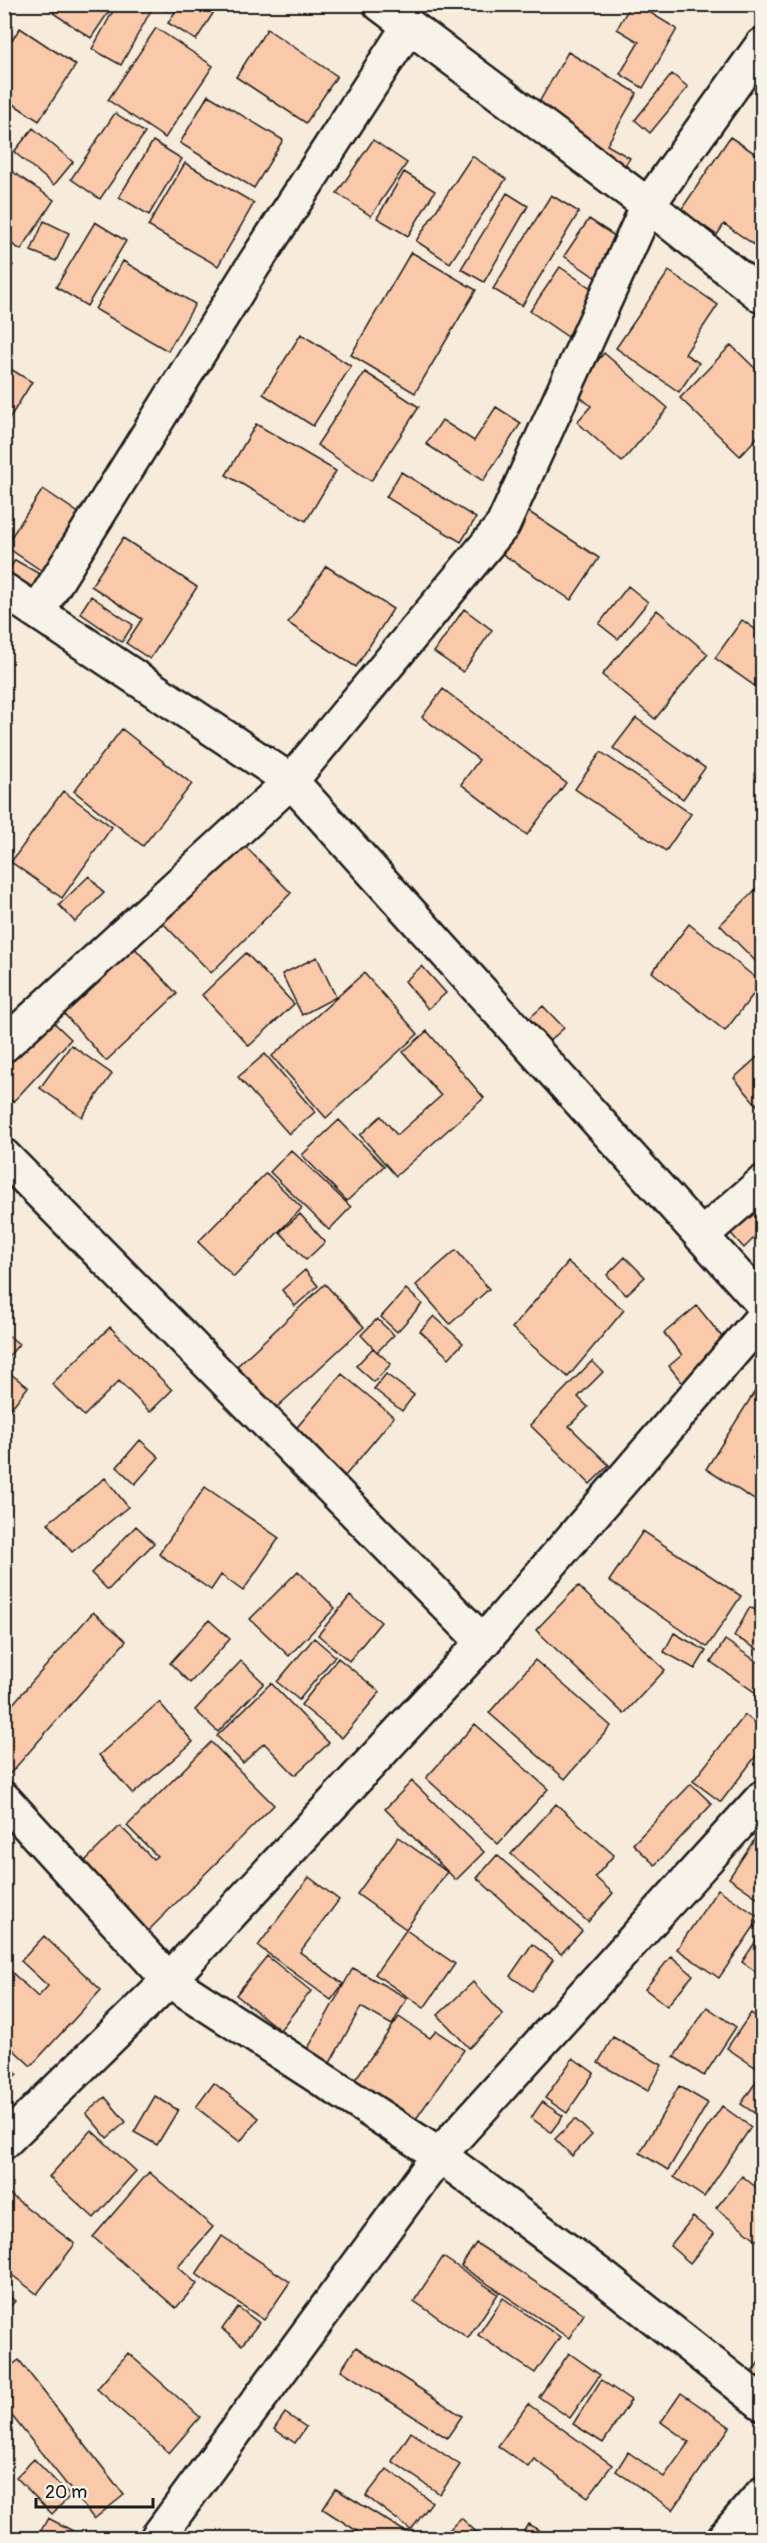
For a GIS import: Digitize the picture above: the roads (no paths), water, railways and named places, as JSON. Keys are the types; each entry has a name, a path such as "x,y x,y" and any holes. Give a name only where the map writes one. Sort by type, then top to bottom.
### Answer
{"street":[{"path":"380,4 648,205 762,296"},
{"path":"38,611 253,266 409,26"},
{"path":"4,1045 291,781 502,525 648,205 762,45"},
{"path":"4,590 291,781 762,1303"},
{"path":"4,1156 483,1642"},
{"path":"701,1236 762,1183"},
{"path":"4,2142 169,1980 483,1642 762,1318"},
{"path":"157,2538 439,2155 762,1798"},
{"path":"4,1799 169,1980 439,2155 603,2278 762,2403"},
{"path":"724,2538 762,2493"}]}
